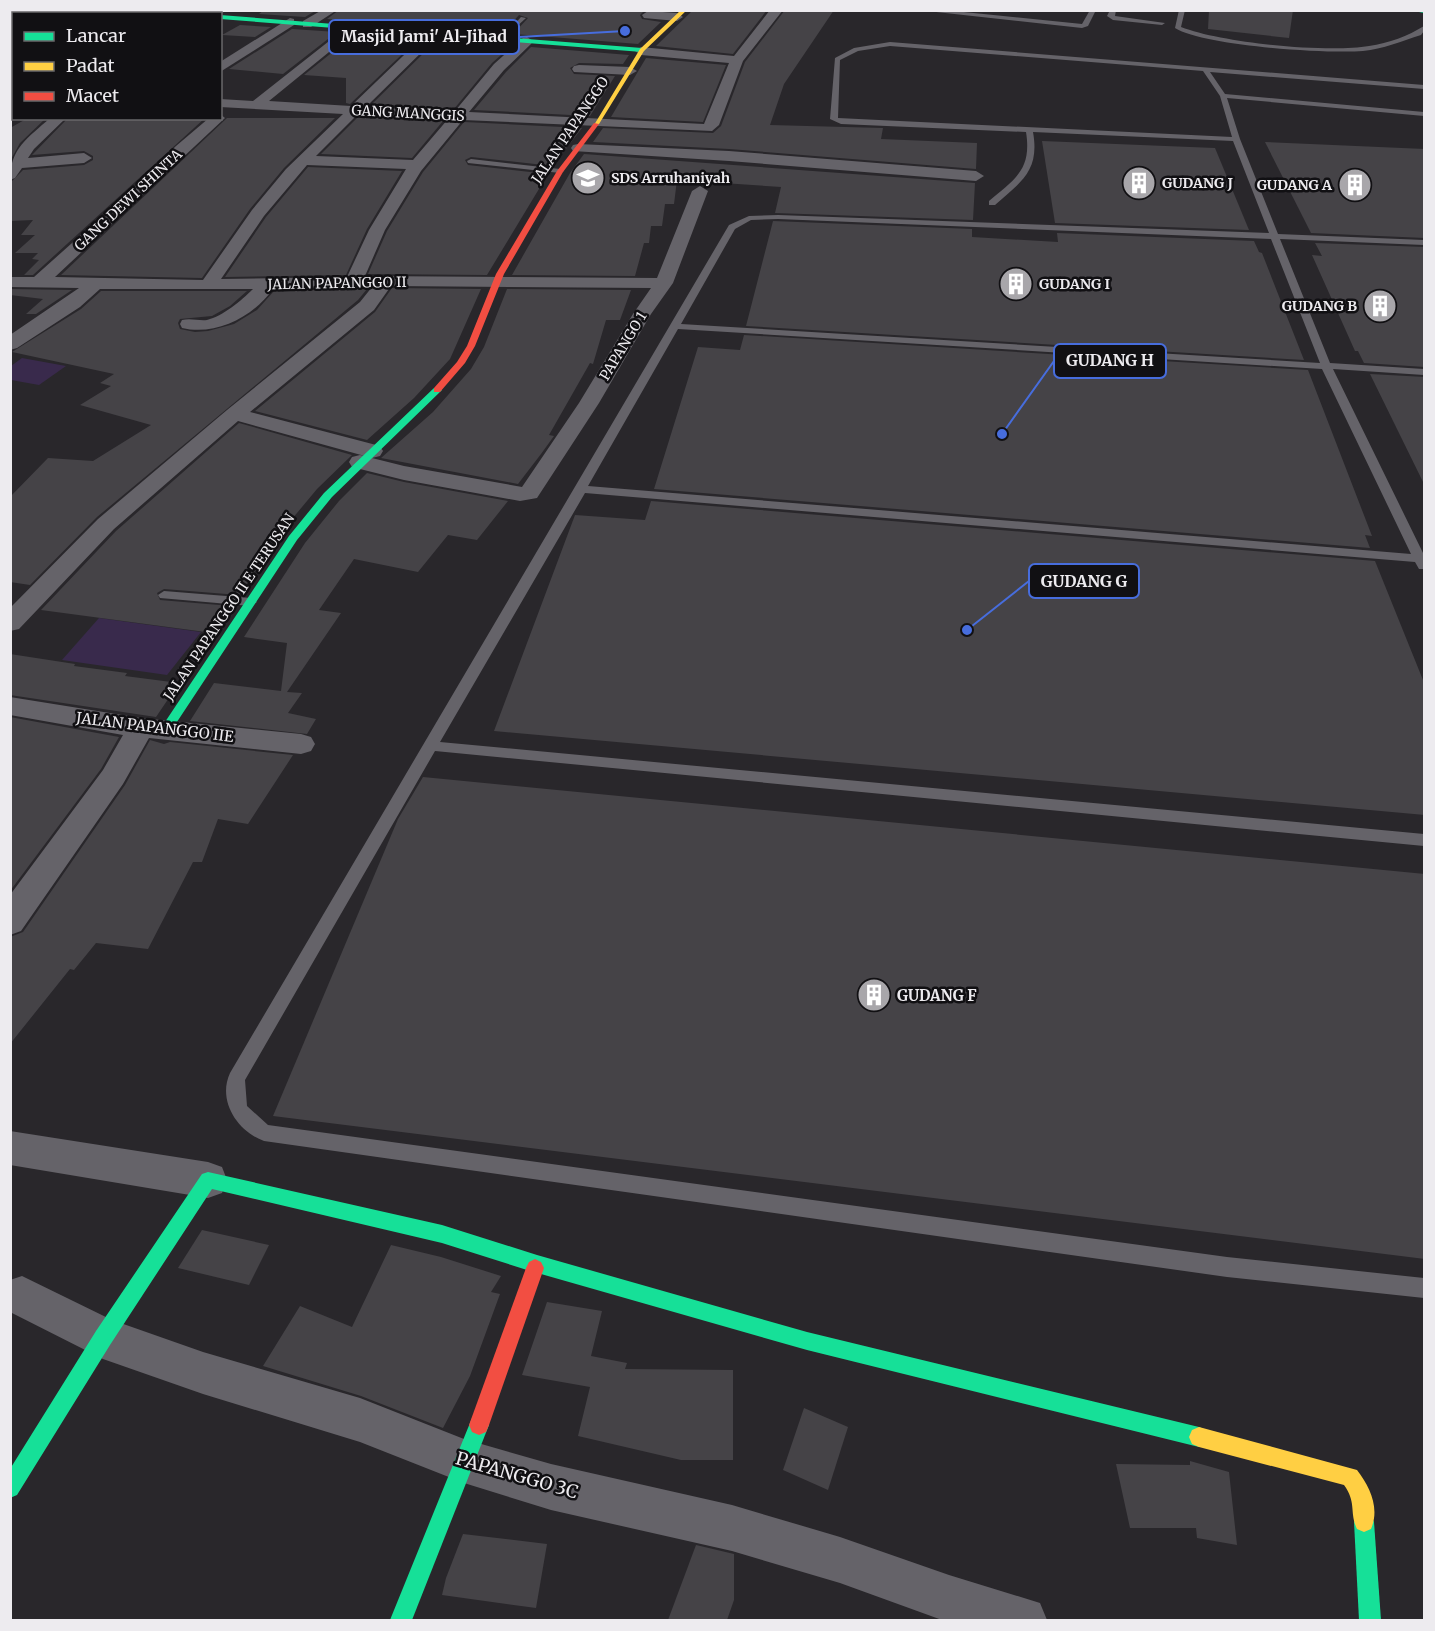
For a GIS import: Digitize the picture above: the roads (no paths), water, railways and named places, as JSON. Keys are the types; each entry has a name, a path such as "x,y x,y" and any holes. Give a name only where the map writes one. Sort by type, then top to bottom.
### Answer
{"street":[{"path":"128,10 150,12"},
{"path":"307,24 331,10"},
{"path":"222,17 502,37 737,60 777,10"},
{"path":"1414,11 1425,12"},
{"path":"648,15 681,14"},
{"name":"JALAN PAPANGGO","path":"498,281 560,171 596,124 641,51 681,14"},
{"path":"409,32 427,18"},
{"path":"222,67 290,22"},
{"path":"256,105 352,27"},
{"path":"208,285 258,213 303,160 433,33"},
{"path":"353,282 376,230 418,165 499,67 527,41"},
{"path":"564,59 575,45"},
{"name":"GANG MANGGIS","path":"222,103 596,124 710,128 737,60"},
{"path":"579,69 630,71"},
{"name":"GANG DEWI SHINTA","path":"222,116 236,104"},
{"path":"14,169 28,146 57,120"},
{"name":"GANG DEWI SHINTA","path":"38,283 134,196 181,149 217,120"},
{"path":"578,148 729,156 976,176"},
{"path":"14,169 84,158"},
{"path":"303,160 418,165"},
{"name":"PAPANGO 1","path":"366,456 455,483 519,494 529,493 589,403 642,314 664,283 700,191"},
{"path":"10,623 106,524 234,414 367,306 386,281"},
{"name":"JALAN PAPANGGO II","path":"10,282 208,285 386,281 664,283"},
{"name":"JALAN PAPANGGO II E TERUSAN","path":"153,730 251,602 293,538 328,495 366,456 424,405 461,363 471,346 482,314 498,281"},
{"path":"10,344 73,303 95,284"},
{"path":"189,324 207,326 216,323 250,302 267,284"},
{"path":"234,414 366,456"},
{"name":"JALAN PAPANGGO IIE","path":"10,706 153,730 301,744"},
{"path":"10,922 113,777 153,730"},
{"path":"10,1148 208,1180 442,1234 537,1264 807,1341 1167,1429 1350,1477 1362,1493 1370,1620"},
{"path":"10,1488 103,1338 208,1180"},
{"path":"401,1620 480,1422 526,1289 537,1264"},
{"name":"PAPANGGO 3C","path":"22,1296 103,1338 203,1373 360,1420 464,1461 551,1487 732,1528 840,1560 952,1610 1023,1620"}],"lane":[{"path":"921,10 1082,26 1086,25 1093,10"},
{"path":"1113,10 1110,16 1113,18 1161,25 1166,15"},
{"path":"1182,10 1178,28 1186,33 1205,38 1305,47 1360,49 1419,34 1425,28"},
{"path":"512,28 523,18"},
{"path":"1236,139 841,122 834,119 837,96 835,77 837,59 856,49 890,44 1425,87"},
{"path":"1205,69 1223,96 1236,139 1326,366 1423,562"},
{"path":"1223,96 1425,114"},
{"path":"992,203 1031,164 1034,148 1029,130"},
{"path":"471,161 560,171"},
{"path":"1425,242 778,217 749,218 732,227 236,1079 234,1098 241,1116 264,1133 1227,1267 1425,1288"},
{"path":"674,326 1425,372"},
{"path":"581,489 1423,562"},
{"path":"165,595 251,602"},
{"path":"431,746 1425,840"}],"place":[{"name":"Masjid Jami' Al-Jihad","path":"625,31"},
{"name":"SDS Arruhaniyah","path":"588,178"},
{"name":"GUDANG J","path":"1139,183"},
{"name":"GUDANG A","path":"1355,185"},
{"name":"GUDANG I","path":"1016,284"},
{"name":"GUDANG B","path":"1380,306"},
{"name":"GUDANG H","path":"1002,434"},
{"name":"GUDANG G","path":"967,630"},
{"name":"GUDANG F","path":"874,995"}]}
